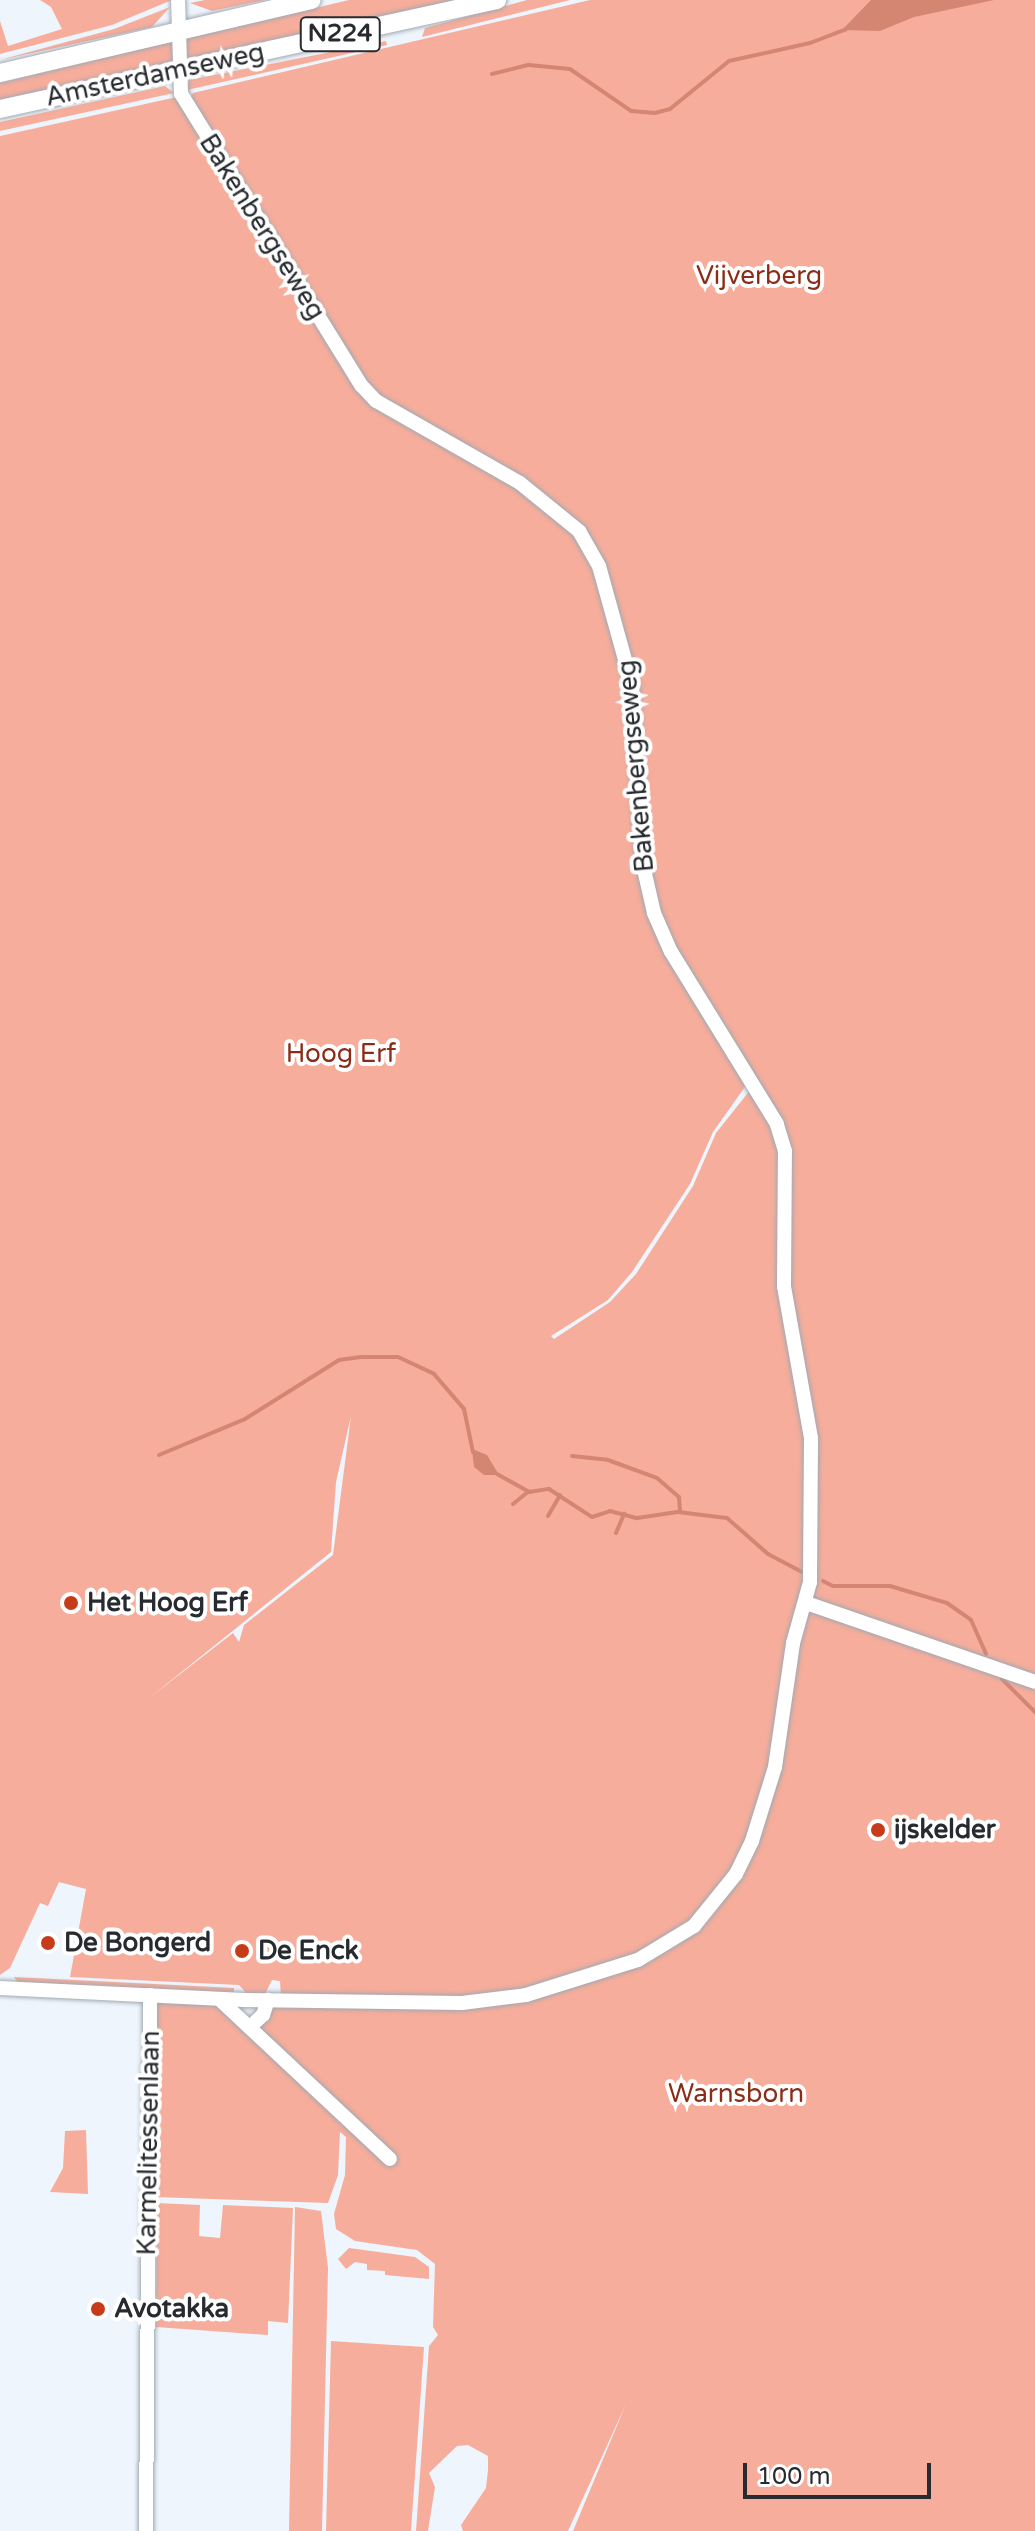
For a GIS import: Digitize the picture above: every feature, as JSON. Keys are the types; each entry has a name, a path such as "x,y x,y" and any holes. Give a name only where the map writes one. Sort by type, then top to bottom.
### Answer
{"main road":[{"name":"Amsterdamseweg","path":"0,73 312,0"},
{"name":"Amsterdamseweg","path":"0,109 497,0"}],"street":[{"name":"Bakenbergseweg","path":"0,1988 400,2005 513,1998 638,1960 694,1926 736,1874 763,1815 793,1643 806,1603 811,1438 784,1286 785,1151 777,1124 671,952 654,913 643,865 632,685 599,566 579,531 520,483 369,395 184,99 178,0"},
{"path":"806,1603 1035,1682"},
{"name":"Karmelitessenlaan","path":"146,2531 150,1995"},
{"path":"219,1999 390,2159"},
{"path":"250,2027 263,2015 268,2000"}],"green space":[{"path":"40,0 172,0 112,25 0,54 0,21 8,46 62,29 51,7"},
{"path":"265,0 212,11 190,3"},
{"path":"349,0 463,0 186,61 184,39"},
{"path":"527,0 570,0 422,37 425,28"},
{"path":"590,0 1035,0 1035,2531 573,2531 626,2404 568,2531 463,2531 461,2525 486,2488 488,2470 488,2456 468,2445 457,2446 429,2473 435,2487 428,2531 416,2531 429,2346 438,2335 433,2327 435,2264 417,2250 355,2241 336,2229 334,2214 345,2175 346,2137 340,2132 338,2175 328,2203 154,2197 155,2006 158,2001 217,2003 247,2027 276,2005 448,2008 451,1999 281,1996 280,1981 272,1980 265,1994 249,1996 239,1985 70,1977 86,1889 59,1882 48,1906 40,1903 10,1968 0,1975 0,136 177,97 367,397 518,486 589,549 614,617 630,686 641,865 652,914 747,1084 713,1132 690,1184 632,1272 608,1300 551,1336 554,1339 610,1302 636,1274 693,1186 716,1133 755,1084 673,951 656,912 645,865 634,684 618,615 594,547 582,529 522,480 371,393 189,101 193,93","holes":["351,1416 333,1555 244,1625 239,1642 233,1633 148,1699 331,1552 336,1482"]},
{"path":"170,7 152,27 0,60 114,29"},
{"path":"178,40 180,63 0,102 0,83"},
{"path":"386,41 387,45 187,90 189,80"},
{"path":"165,86 174,93 0,131 0,122"},
{"path":"14,1977 234,1988 234,1995 19,1984"},
{"path":"86,2130 88,2194 50,2192 63,2168 65,2131"},
{"path":"157,2203 200,2205 199,2236 220,2238 223,2205 293,2208 288,2323 268,2321 268,2335 156,2327"},
{"path":"295,2207 321,2211 328,2268 322,2531 289,2531"},
{"path":"349,2248 415,2257 429,2267 429,2279 385,2275 385,2271 367,2270 367,2264 355,2262 346,2269 338,2259"},
{"path":"331,2341 424,2347 411,2531 326,2531"}],"shaded area":[{"path":"871,0 994,0 914,17 880,31 842,30"},
{"path":"472,1449 487,1455 499,1475 484,1475 474,1467"}],"waterway":[{"path":"492,74 529,65 570,69 631,111 655,113 670,109 729,61 810,43 846,29"},
{"path":"159,1455 245,1419 339,1360 361,1357 398,1357 434,1374 464,1409 473,1452"},
{"path":"572,1456 608,1460 657,1478 679,1497 680,1512"},
{"path":"497,1474 529,1492 549,1489 592,1517 610,1511 637,1518 678,1512 727,1518 768,1554 802,1572"},
{"path":"513,1504 528,1492"},
{"path":"548,1516 560,1495"},
{"path":"616,1533 624,1514"},
{"path":"823,1581 833,1586 890,1586 947,1603 971,1620 986,1654"},
{"path":"1002,1679 1035,1712"}],"place":[{"name":"Het Hoog Erf","path":"71,1603"},
{"name":"ijskelder","path":"878,1830"},
{"name":"De Bongerd","path":"48,1943"},
{"name":"De Enck","path":"242,1951"},
{"name":"Avotakka","path":"98,2309"}],"park label":[{"name":"Vijverberg","path":"759,276"},
{"name":"Hoog Erf","path":"341,1054"},
{"name":"Warnsborn","path":"736,2094"}]}
